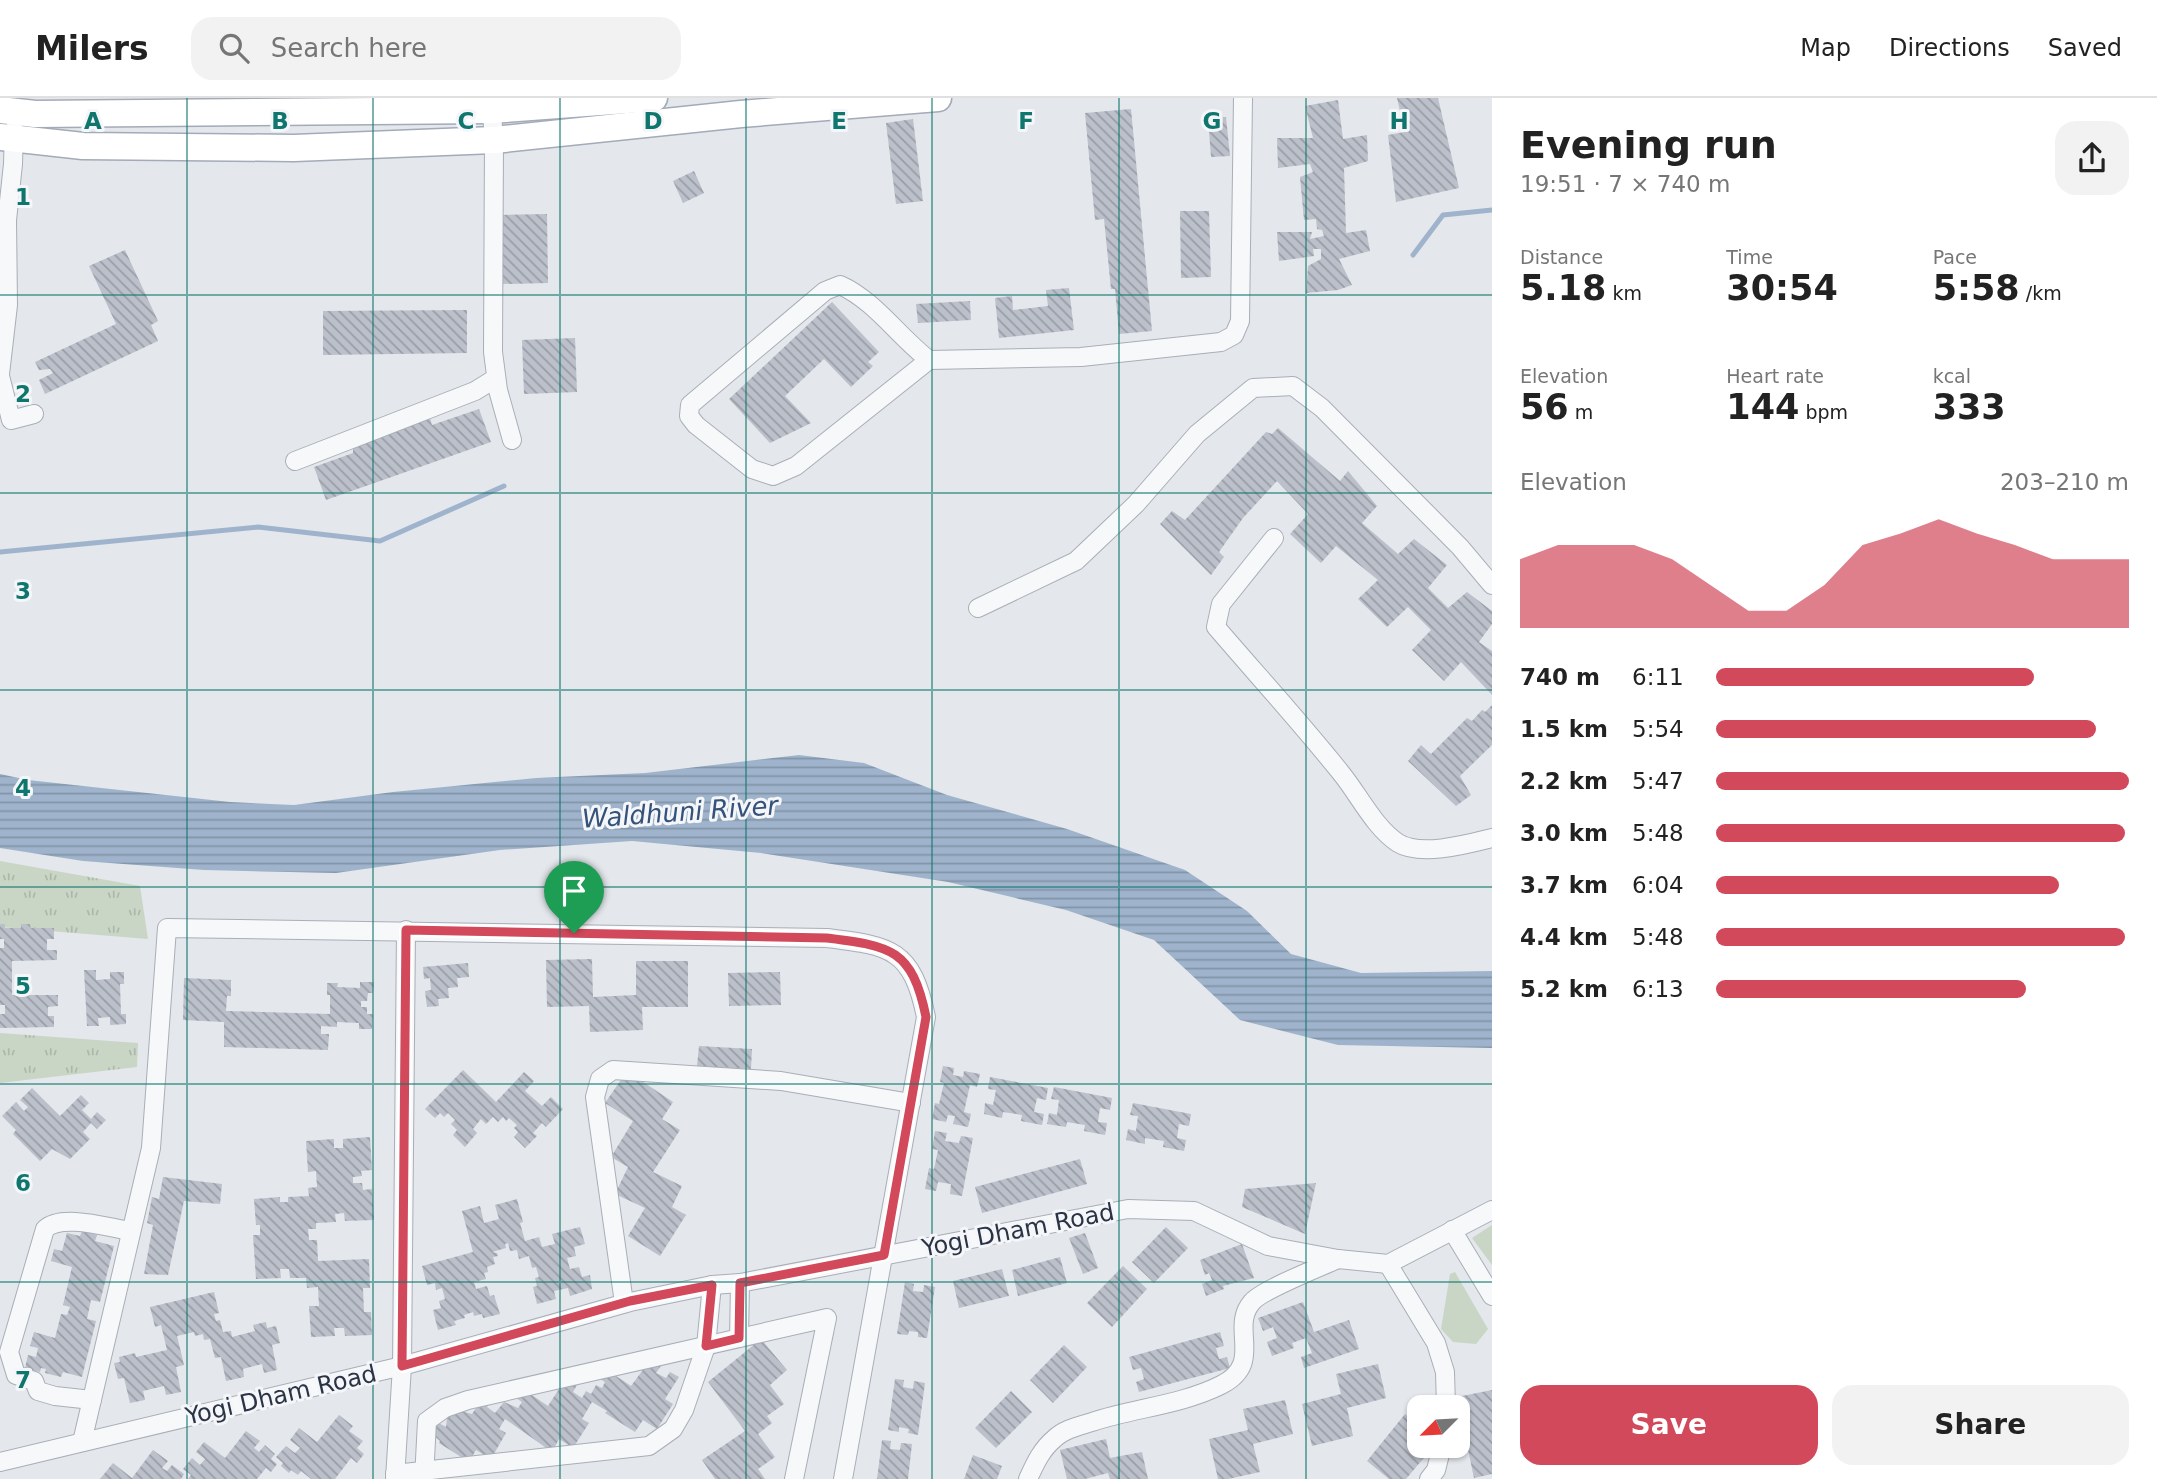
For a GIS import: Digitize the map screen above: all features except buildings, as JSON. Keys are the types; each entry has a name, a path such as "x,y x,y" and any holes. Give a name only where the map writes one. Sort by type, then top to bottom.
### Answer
{"main road":[{"path":"8,111 491,104 654,98"},
{"path":"7,138 83,146 294,148 494,140 771,105 938,98"}],"street":[{"path":"929,360 854,291 840,285 825,291 690,405 689,416 696,425 752,469 773,476 796,466 929,360 1081,357 1221,342 1234,335 1240,321 1243,98"},
{"path":"491,104 494,140 493,352 496,379 512,440"},
{"path":"8,111 8,305 0,375 11,420 34,414"},
{"path":"295,461 475,391 496,379"},
{"path":"978,608 1076,561 1136,504 1198,434 1253,388 1293,386 1322,408 1342,428 1460,547 1492,586"},
{"path":"1274,538 1221,604 1216,627 1309,734 1349,783 1369,814 1399,843 1418,849 1462,845 1492,838"},
{"path":"82,1442 150,1148 167,928 827,938 873,944 891,951 909,966 921,992 926,1017 843,1479"},
{"path":"406,930 402,1366 395,1476 425,1475 649,1446 673,1429 684,1410 706,1346 712,1285"},
{"path":"624,1303 596,1097 600,1079 613,1070 781,1082 911,1103"},
{"name":"Yogi Dham Road","path":"0,1462 402,1366 624,1303 1128,1209 1194,1211 1268,1246 1338,1259 1388,1264"},
{"path":"1446,1395 1445,1372 1436,1343 1388,1264 1492,1210"},
{"path":"92,1400 55,1396 38,1391 34,1381 16,1375 9,1352 45,1229 52,1223 68,1221 131,1231"},
{"path":"1452,1230 1492,1296"},
{"path":"1028,1479 1041,1452 1056,1436 1072,1428 1194,1396 1222,1385 1239,1372 1245,1357 1245,1315 1253,1301 1338,1259"},
{"path":"739,1338 740,1283"},
{"path":"425,1475 427,1421 444,1408 468,1400 827,1318 794,1479"},
{"path":"1429,1479 1436,1470 1439,1458"}],"green space":[{"path":"0,861 140,886 148,939 0,927"},
{"path":"0,1033 138,1043 137,1067 0,1083"},
{"path":"1492,1225 1492,1265 1472,1238"},
{"path":"1455,1272 1488,1329 1476,1344 1453,1342 1441,1329 1450,1274"}],"water":[{"name":"Waldhuni River","path":"799,755 864,763 947,795 1067,829 1185,870 1247,911 1291,954 1361,973 1492,971 1492,1048 1338,1045 1240,1020 1154,940 1066,910 948,882 761,853 632,841 500,850 336,873 204,870 83,861 0,848 0,774 28,780 230,802 294,805 393,792 536,778 645,773"}],"waterway":[{"path":"1413,255 1443,215 1492,210"},
{"path":"0,552 258,527 380,541 504,486"}],"route":[{"path":"406,930 574,933 827,938 873,944 891,951 909,966 921,992 926,1017 884,1255 740,1283 739,1338 706,1346 712,1285 630,1301 402,1366 406,930"}]}
